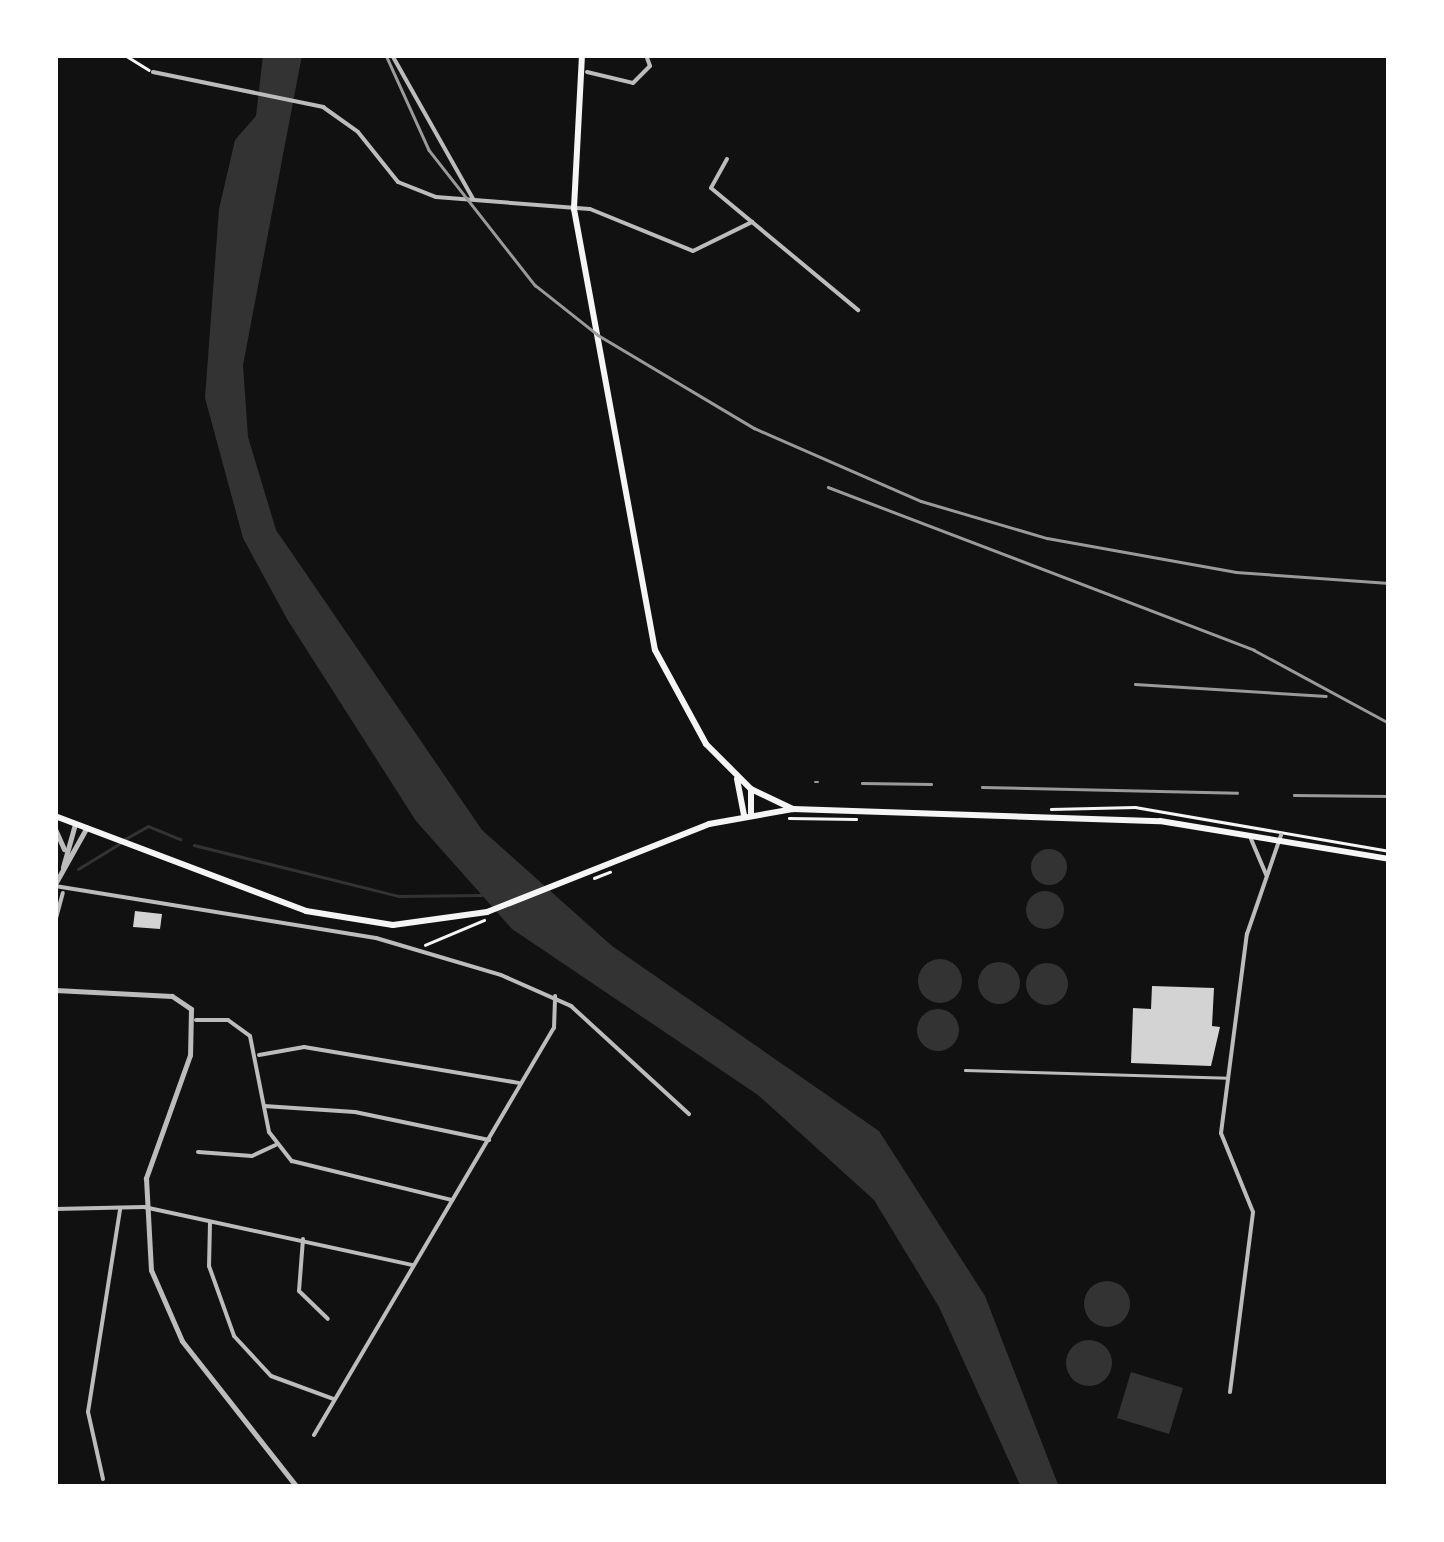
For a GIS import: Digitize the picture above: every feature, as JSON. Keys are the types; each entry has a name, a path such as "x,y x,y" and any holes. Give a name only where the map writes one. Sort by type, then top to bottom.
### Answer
{"main road":[{"path":"583,55 587,72 574,208 655,650 689,723 736,777 792,808"},
{"path":"736,777 748,814"},
{"path":"748,814 750,788"},
{"path":"55,816 358,922 488,916 573,878 748,814 792,808 1240,829 1389,859"}],"street":[{"path":"392,55 473,199"},
{"path":"587,72 633,83 650,66 646,55"},
{"path":"153,72 303,100 348,122 410,189 574,208 630,220 692,251 752,222"},
{"path":"727,160 711,188 858,310"},
{"path":"63,870 76,823"},
{"path":"87,827 55,885 63,893 302,924 422,951 555,996 689,1114"},
{"path":"55,829 65,852"},
{"path":"1240,829 1260,848 1266,875"},
{"path":"1230,1392 1253,1212 1226,1162 1227,1078 1238,980 1266,875 1282,835"},
{"path":"55,922 63,893"},
{"path":"55,990 172,996 196,1020 238,1025 260,1055 264,1106 276,1145 318,1173 452,1200"},
{"path":"314,1435 554,1028 555,996"},
{"path":"196,1020 152,1152 144,1207 166,1311 297,1487"},
{"path":"260,1055 304,1048 522,1084"},
{"path":"264,1106 352,1112 489,1140"},
{"path":"198,1152 252,1156 276,1145"},
{"path":"55,1209 144,1207 413,1266"},
{"path":"103,1479 88,1412 120,1209"},
{"path":"210,1222 217,1298 241,1346 271,1376 334,1400"},
{"path":"303,1239 299,1291 328,1319"}],"lane":[{"path":"965,1070 1227,1078"}],"path":[{"path":"125,55 153,72"},
{"path":"778,819 874,820"},
{"path":"1268,824 1389,850"},
{"path":"422,951 432,935 488,916"}],"shaded area":[{"path":"263,55 302,55 243,365 248,437 276,530 482,830 612,946 879,1131 985,1296 1059,1487 1021,1487 939,1307 874,1200 758,1095 512,929 416,821 287,619 243,538 205,398 219,209 235,140 256,116"},
{"path":"1049,849 1062,854 1067,867 1062,880 1049,885 1036,880 1031,867 1036,854"},
{"path":"1045,891 1058,897 1064,910 1058,923 1045,929 1032,923 1026,910 1032,897"},
{"path":"940,959 956,965 962,981 956,997 940,1003 924,997 918,981 924,965"},
{"path":"999,962 1014,968 1020,983 1014,998 999,1004 984,998 978,983 984,968"},
{"path":"1047,963 1062,969 1068,984 1062,999 1047,1005 1032,999 1026,984 1032,969"},
{"path":"938,1009 953,1015 959,1030 953,1045 938,1051 923,1045 917,1030 923,1015"},
{"path":"1107,1281 1123,1288 1130,1304 1123,1320 1107,1327 1091,1320 1084,1304 1091,1288"},
{"path":"1089,1340 1105,1347 1112,1363 1105,1379 1089,1386 1073,1379 1066,1363 1073,1347"},
{"path":"1131,1372 1183,1388 1169,1434 1117,1418"}],"building":[{"path":"135,911 162,914 160,929 133,927"},
{"path":"1152,986 1214,988 1212,1026 1220,1027 1211,1066 1131,1063 1133,1008 1151,1009"}],"waterway":[{"path":"125,839 148,826 180,839"},
{"path":"78,869 119,844"},
{"path":"194,845 398,896 481,895"}],"railway":[{"path":"386,55 429,150 535,285 598,335 754,428 921,501 1047,538 1236,572 1389,583"},
{"path":"828,487 1254,650 1389,723"},
{"path":"1135,684 1326,696"},
{"path":"862,783 931,784"},
{"path":"982,787 1237,793"},
{"path":"1294,795 1389,796"}]}
